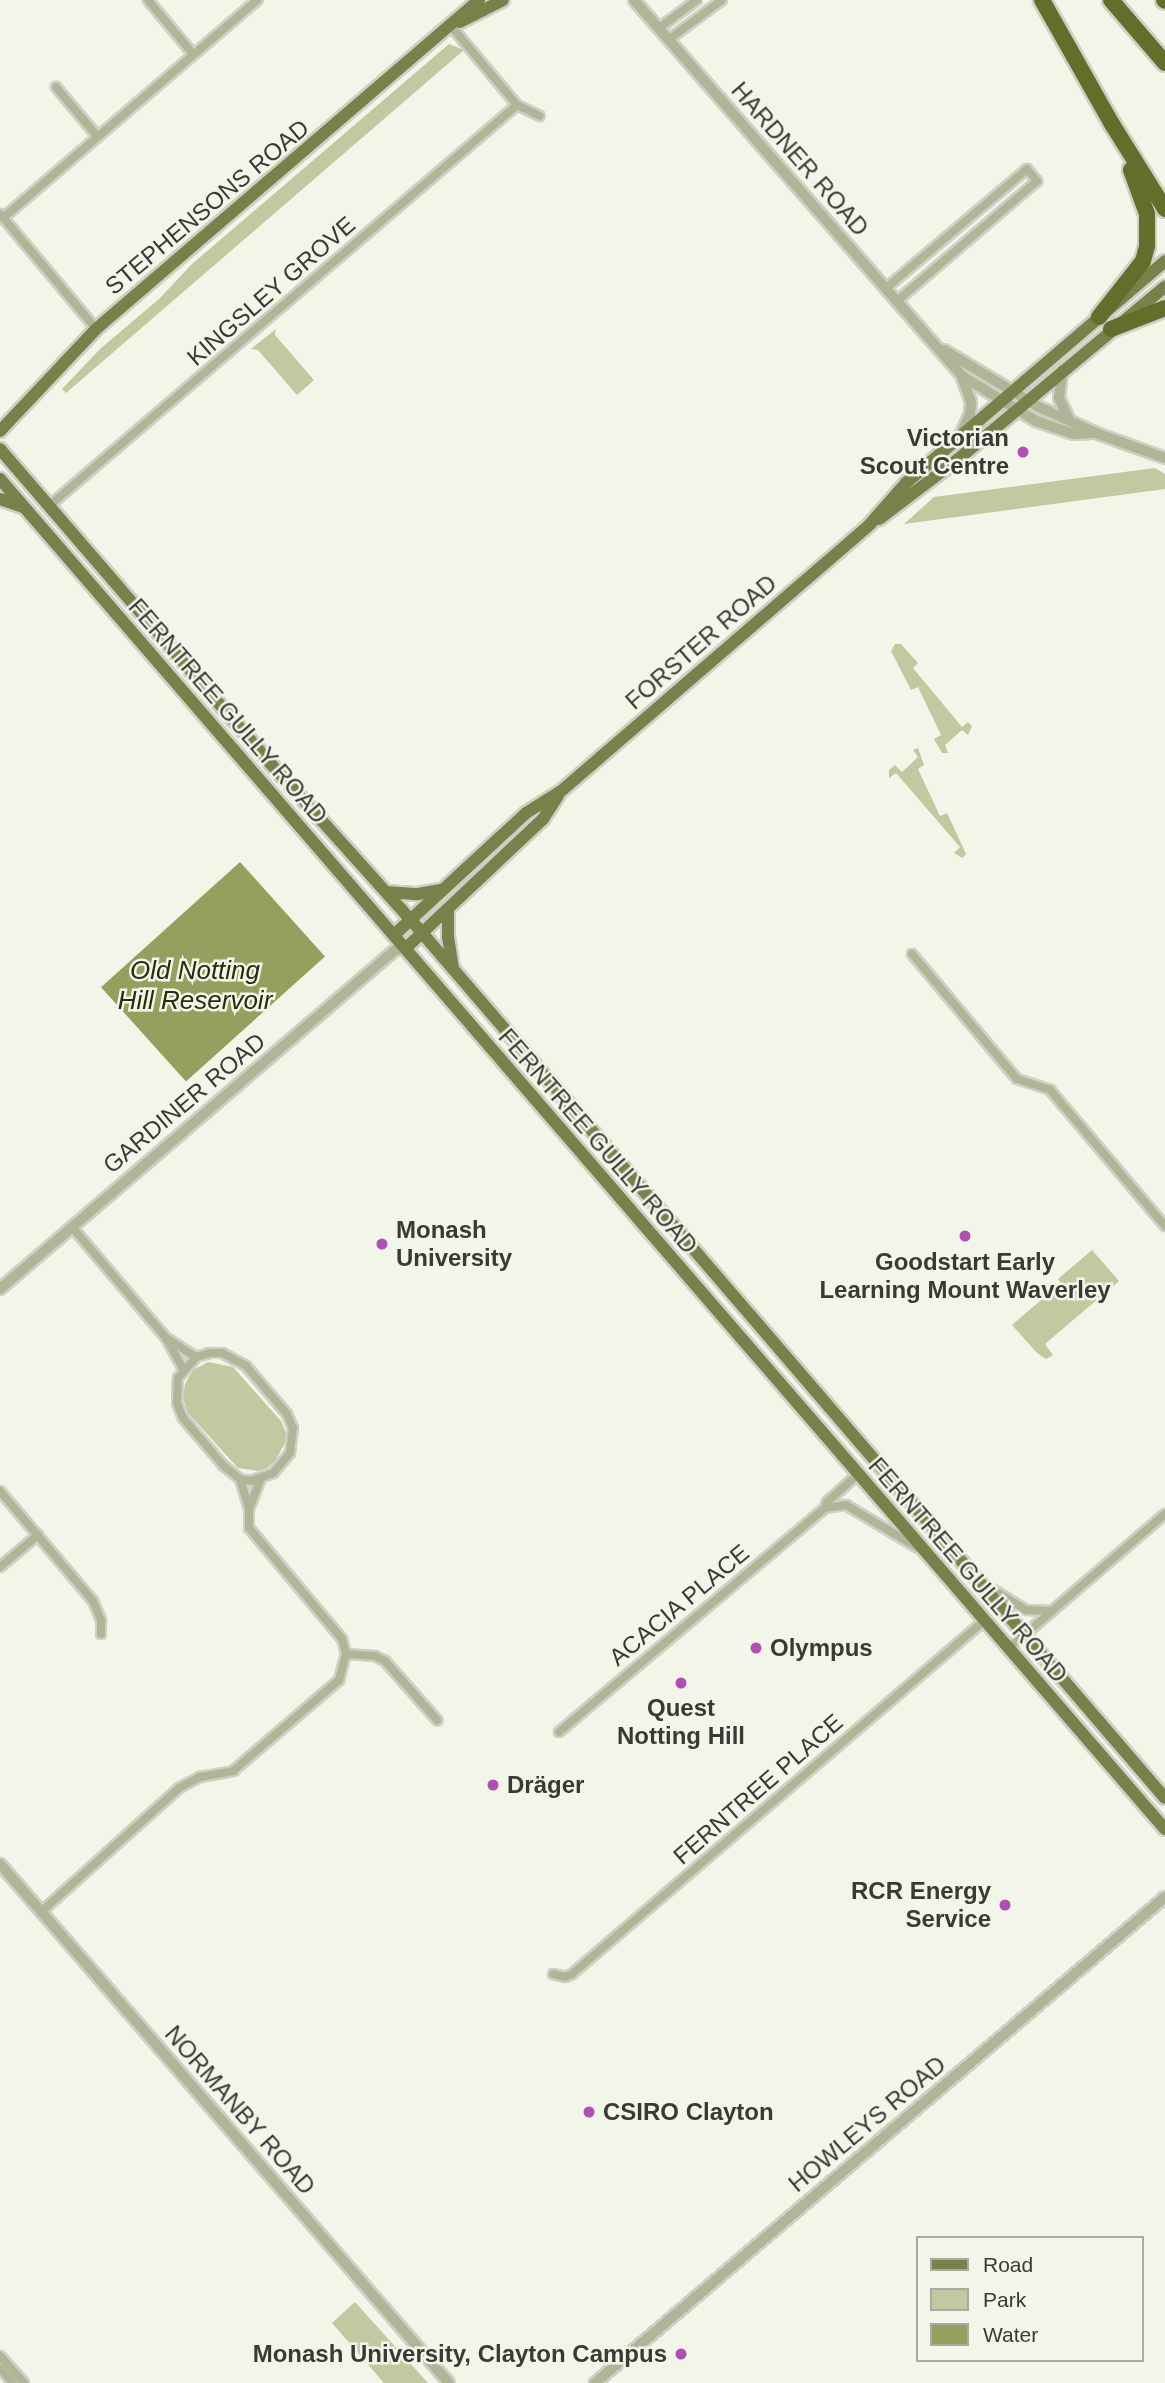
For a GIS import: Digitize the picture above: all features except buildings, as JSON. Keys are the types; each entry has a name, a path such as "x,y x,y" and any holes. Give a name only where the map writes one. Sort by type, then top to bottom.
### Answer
{"highway":[{"path":"1042,0 1112,124 1165,209"},
{"path":"1111,0 1165,63"},
{"path":"1105,323 1143,261 1148,231 1147,214 1138,186 1112,124"},
{"path":"1105,323 1165,308"}],"main road":[{"name":"STEPHENSONS ROAD","path":"0,431 96,329 479,0"},
{"name":"STEPHENSONS ROAD","path":"451,26 484,12 503,0"},
{"name":"FORSTER ROAD","path":"870,524 885,516 1062,370 1165,261"},
{"name":"FORSTER ROAD","path":"394,934 526,813 560,793 870,524 906,483 1012,391 1105,323 1165,287"},
{"name":"FERNTREE GULLY ROAD","path":"0,449 293,788 411,920 1165,1798"},
{"name":"FERNTREE GULLY ROAD","path":"0,479 394,934 401,949 1165,1829"},
{"path":"0,499 24,507"},
{"path":"99,594 114,581"},
{"path":"279,801 293,788"},
{"name":"FORSTER ROAD","path":"401,949 423,934 543,819 560,793"},
{"path":"386,892 418,894 442,889"},
{"path":"448,909 447,937 454,972"},
{"path":"647,1230 663,1215"}],"street":[{"path":"148,0 193,54"},
{"path":"96,329 1,216 257,0"},
{"name":"HARDNER ROAD","path":"634,0 961,376 1015,411 1051,428 1074,434 1096,433"},
{"path":"659,28 697,0"},
{"path":"668,40 722,0"},
{"path":"451,26 517,105 540,116"},
{"path":"56,87 97,136"},
{"name":"KINGSLEY GROVE","path":"49,506 517,105"},
{"path":"885,289 1027,169 1037,181 896,302"},
{"path":"963,225 972,236"},
{"name":"HARDNER ROAD","path":"936,345 1026,400 1096,433"},
{"path":"1062,370 1059,398 1069,419"},
{"path":"960,437 970,414 971,402 961,376"},
{"path":"1096,433 1165,458"},
{"name":"GARDINER ROAD","path":"0,1289 401,949"},
{"path":"912,954 1017,1079 1050,1090 1165,1226"},
{"path":"72,1227 166,1338 183,1369"},
{"path":"166,1338 197,1357"},
{"path":"41,1912 179,1788 200,1777 233,1771 339,1680 346,1654 342,1639 255,1537 249,1528 249,1510 240,1479 223,1465 183,1418 175,1390 183,1369 197,1357 222,1353 236,1359 287,1414 293,1428 290,1453 273,1473 261,1478 240,1479"},
{"name":"ACACIA PLACE","path":"559,1732 825,1508 827,1502 858,1474"},
{"path":"249,1510 261,1478"},
{"path":"0,1491 93,1601 101,1620 102,1634"},
{"path":"825,1508 846,1505 927,1554"},
{"path":"1009,1648 1165,1514"},
{"path":"0,1567 38,1535"},
{"path":"970,1572 1004,1599 1026,1610 1052,1611"},
{"name":"FERNTREE PLACE","path":"553,1974 565,1977 572,1974 985,1620"},
{"path":"346,1654 375,1656 385,1661 437,1720"},
{"name":"NORMANBY ROAD","path":"0,1864 449,2383"},
{"name":"HOWLEYS ROAD","path":"595,2383 1165,1897"},
{"path":"0,2356 24,2383"},
{"path":"0,2368 13,2383"}],"green space":[{"path":"449,44 464,50 66,393 62,389 100,349 159,299 192,264"},
{"path":"276,329 275,335 314,380 297,395 258,350 251,349"},
{"path":"1155,468 1165,474 1165,489 904,524 934,497"},
{"path":"895,644 901,644 918,663 913,668 962,727 968,722 972,726 968,735 962,730 945,745 948,753 942,753 934,739 941,735 918,687 911,690 891,651"},
{"path":"918,748 924,765 918,769 940,816 947,813 966,854 962,858 954,853 960,847 896,773 889,778 889,770 895,765 902,772 918,757 913,750"},
{"path":"1092,1250 1119,1281 1045,1344 1053,1355 1046,1359 1037,1353 1012,1325 1061,1283 1058,1279"},
{"path":"208,1362 233,1367 281,1421 286,1433 285,1443 275,1461 267,1468 258,1471 238,1468 188,1413 183,1398 185,1384 193,1370"},
{"path":"355,2302 428,2383 384,2383 332,2323"}],"water":[{"name":"Old Notting Hill Reservoir","path":"240,862 325,956 186,1082 101,987"}],"place":[{"name":"Victorian Scout Centre","path":"1023,452"},
{"name":"Goodstart Early Learning Mount Waverley","path":"965,1236"},
{"name":"Monash University","path":"382,1244"},
{"name":"Olympus","path":"756,1648"},
{"name":"Quest Notting Hill","path":"681,1683"},
{"name":"Dräger","path":"493,1785"},
{"name":"RCR Energy Service","path":"1005,1905"},
{"name":"CSIRO Clayton","path":"589,2112"},
{"name":"Monash University, Clayton Campus","path":"681,2354"}]}
